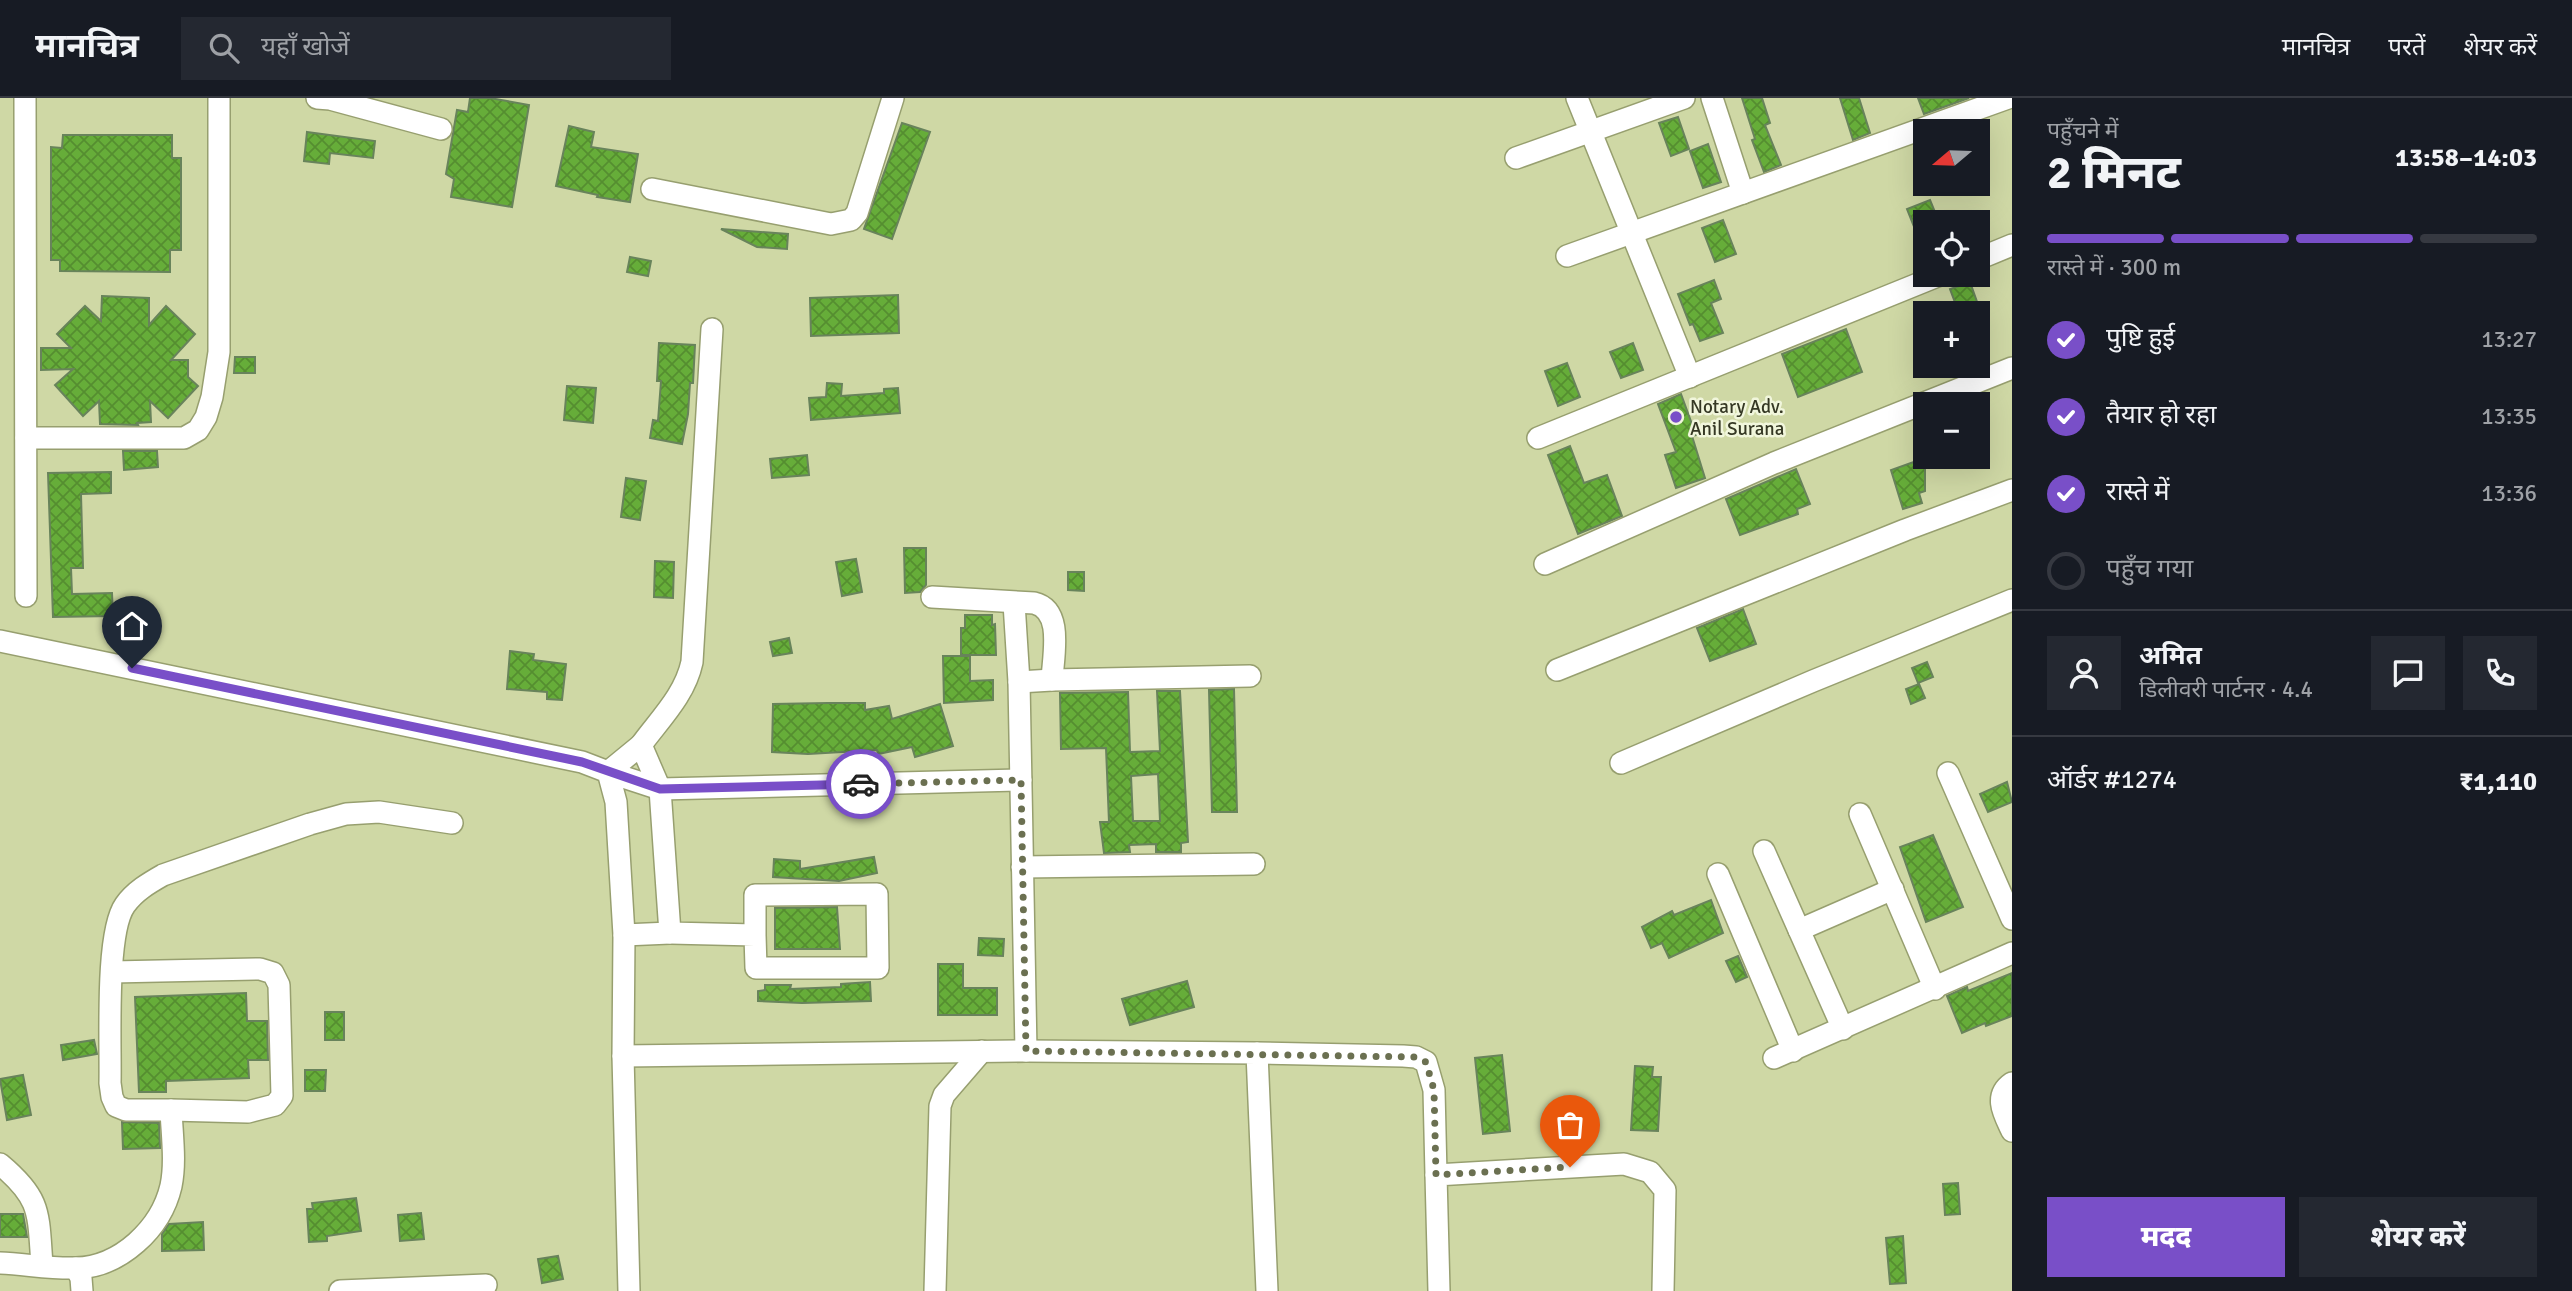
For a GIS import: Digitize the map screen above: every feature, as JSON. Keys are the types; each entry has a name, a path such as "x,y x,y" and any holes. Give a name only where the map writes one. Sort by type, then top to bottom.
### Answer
{"street":[{"path":"25,98 26,596"},
{"path":"26,439 184,438 198,430 206,417 219,352 219,98"},
{"path":"326,98 441,128"},
{"path":"652,189 831,224 851,220 858,214 893,98"},
{"path":"1577,98 1690,377"},
{"path":"1516,158 1684,98"},
{"path":"1712,98 1743,193"},
{"path":"1567,256 2008,98"},
{"path":"1990,254 2012,245"},
{"path":"1538,438 1913,286"},
{"path":"608,772 641,745 680,694 692,662 712,328"},
{"path":"1545,564 1774,463 2012,368"},
{"path":"1557,670 1905,530 2012,490"},
{"path":"932,597 1040,605 1050,614 1053,625 1052,680"},
{"path":"1621,763 2012,600"},
{"path":"1014,603 1019,682 1026,1051"},
{"path":"0,641 582,762 660,789 1021,780"},
{"path":"1019,682 1250,676"},
{"path":"641,745 660,789 670,933"},
{"path":"608,772 616,802 624,935 623,1056 629,1291"},
{"path":"1948,773 2012,919"},
{"path":"112,972 260,969 273,973 279,985 282,1096 275,1105 248,1112 127,1110 116,1106 112,1097 112,972 113,937 124,906 141,888 163,875 346,814 379,812 452,823"},
{"path":"1860,814 1935,989"},
{"path":"1764,851 1843,1029"},
{"path":"1022,867 1254,864"},
{"path":"1718,874 1784,1055 2012,953"},
{"path":"1799,930 1892,889"},
{"path":"877,894 878,968 756,968 755,935 755,895 877,894"},
{"path":"624,935 755,935"},
{"path":"935,1291 940,1106 944,1095 982,1051"},
{"path":"623,1056 1026,1051 1416,1057 1426,1062 1434,1090 1438,1291"},
{"path":"1257,1053 1268,1291"},
{"path":"2012,1083 2003,1090 2000,1099 2012,1131"},
{"path":"0,1264 76,1268 111,1261 141,1239 165,1203 174,1168 171,1110"},
{"path":"0,1164 28,1189 38,1214 42,1265"},
{"path":"1436,1175 1624,1164 1650,1172 1665,1189 1663,1291"},
{"path":"76,1268 81,1278 82,1291"},
{"path":"340,1291 486,1285"}],"building":[{"path":"470,98 490,98 529,105 512,207 451,197 454,179 446,174 457,110 468,112"},
{"path":"1742,98 1762,98 1770,123 1765,125 1781,165 1764,172 1752,140 1755,139"},
{"path":"1840,98 1859,98 1870,133 1853,140"},
{"path":"1918,98 1969,98 1924,114"},
{"path":"1678,117 1689,149 1671,156 1659,123"},
{"path":"902,123 930,132 892,239 864,229"},
{"path":"569,126 594,132 591,147 638,154 630,202 556,186"},
{"path":"307,132 375,141 373,158 330,153 329,164 304,161"},
{"path":"63,135 172,135 172,158 181,158 181,250 170,250 170,272 60,271 60,260 51,260 51,147 62,148"},
{"path":"1708,144 1721,182 1703,188 1690,151"},
{"path":"1930,200 1934,210 1913,210 1913,224 1907,209"},
{"path":"1723,220 1736,254 1715,262 1702,228"},
{"path":"721,229 788,234 787,249 757,247"},
{"path":"630,257 651,261 648,276 627,272"},
{"path":"1714,280 1721,299 1711,303 1723,333 1700,341 1693,324 1690,325 1678,294"},
{"path":"1972,287 1977,301 1954,301 1950,289"},
{"path":"898,295 899,333 811,336 810,298"},
{"path":"102,296 149,298 149,325 166,306 195,334 171,360 188,360 188,377 198,386 168,418 150,401 151,422 137,423 138,425 100,424 99,401 83,416 55,385 73,369 41,370 41,348 71,348 57,334 85,306 101,321"},
{"path":"1846,329 1862,372 1798,397 1782,354"},
{"path":"659,343 695,345 693,383 690,383 682,444 650,438 653,420 658,421 661,381 657,381"},
{"path":"1633,343 1643,370 1621,378 1610,352"},
{"path":"235,357 255,357 255,373 234,373"},
{"path":"1567,363 1580,397 1558,406 1545,371"},
{"path":"827,383 842,384 841,396 884,393 884,389 898,388 900,413 811,420 809,398 826,397"},
{"path":"567,386 596,388 593,423 564,420"},
{"path":"1681,394 1696,435 1692,436 1705,478 1676,488 1665,455 1676,452 1658,404"},
{"path":"1570,446 1584,483 1607,475 1622,516 1578,534 1548,455"},
{"path":"123,451 157,451 158,467 124,470"},
{"path":"807,455 809,475 772,478 770,459"},
{"path":"1913,462 1913,469 1925,469 1925,491 1919,493 1922,503 1903,509 1891,470"},
{"path":"1796,469 1810,504 1797,509 1798,514 1740,535 1726,499"},
{"path":"111,472 111,493 81,494 83,568 71,568 72,594 112,593 113,616 53,617 48,473"},
{"path":"626,478 646,481 640,520 621,517"},
{"path":"904,548 926,548 926,585 920,592 905,593"},
{"path":"856,559 862,592 842,596 836,562"},
{"path":"655,561 674,562 673,598 654,597"},
{"path":"1068,572 1084,572 1084,591 1068,590"},
{"path":"1743,609 1756,644 1710,661 1697,628"},
{"path":"965,615 992,615 996,655 961,655 961,628 965,628"},
{"path":"789,638 792,653 773,656 770,642"},
{"path":"510,651 534,654 533,660 566,664 562,700 547,699 547,692 507,689"},
{"path":"943,656 970,656 970,681 993,680 993,700 944,703"},
{"path":"1927,662 1933,677 1918,683 1912,668"},
{"path":"1919,684 1925,698 1911,704 1906,689"},
{"path":"1234,689 1237,812 1212,812 1209,690"},
{"path":"1157,691 1180,691 1188,842 1181,843 1181,852 1156,852 1156,844 1129,845 1130,852 1104,853 1100,822 1109,822 1106,748 1061,749 1060,693 1128,692 1130,752 1160,751","holes":["1158,774 1160,821 1133,821 1131,776"]},
{"path":"865,703 865,710 889,706 892,719 940,704 953,746 915,757 912,747 878,754 877,750 808,754 772,752 773,704"},
{"path":"2007,782 2012,802 1988,812 1980,794"},
{"path":"1933,835 1963,907 1926,922 1900,847"},
{"path":"874,857 877,873 839,881 773,877 774,859 800,861 800,869"},
{"path":"1711,900 1723,933 1669,958 1662,943 1651,948 1642,927 1672,911 1674,915"},
{"path":"837,907 840,949 775,949 775,908"},
{"path":"979,938 1004,939 1003,956 978,955"},
{"path":"1738,956 1747,977 1736,982 1726,961"},
{"path":"938,964 963,964 963,988 997,988 997,1015 938,1015"},
{"path":"2012,973 2012,1016 1962,1033 1947,996 1967,987 1968,991"},
{"path":"1187,981 1194,1007 1130,1025 1122,999"},
{"path":"870,982 871,1001 758,1001 758,991 765,990 765,985 791,985 790,989 841,987 841,984"},
{"path":"246,993 247,1021 267,1021 268,1060 248,1060 249,1078 166,1081 166,1092 139,1092 135,997"},
{"path":"325,1012 344,1012 344,1040 325,1040"},
{"path":"94,1040 97,1054 63,1060 61,1045"},
{"path":"1502,1055 1510,1131 1483,1134 1475,1058"},
{"path":"1635,1066 1653,1067 1652,1077 1661,1077 1658,1131 1631,1130"},
{"path":"305,1070 326,1070 325,1091 305,1091"},
{"path":"23,1075 31,1115 7,1120 0,1079"},
{"path":"122,1122 159,1123 160,1148 123,1149"},
{"path":"1958,1183 1960,1214 1945,1215 1943,1184"},
{"path":"356,1198 361,1231 327,1236 327,1241 309,1242 307,1209 313,1209 312,1203"},
{"path":"421,1213 424,1239 400,1241 398,1215"},
{"path":"0,1214 23,1214 27,1237 0,1237"},
{"path":"203,1222 204,1250 162,1251 162,1234 169,1224"},
{"path":"1903,1236 1906,1283 1890,1284 1886,1238"},
{"path":"558,1256 563,1279 542,1283 538,1259"}],"way so far":[{"path":"861,784 1021,780 1026,1051 1416,1057 1426,1062 1431,1072 1434,1090 1436,1175 1570,1167"}],"place":[{"name":"Notary Adv. Anil Surana","path":"1676,417"}],"route":[{"path":"132,668 582,762 660,789 861,784"}]}
